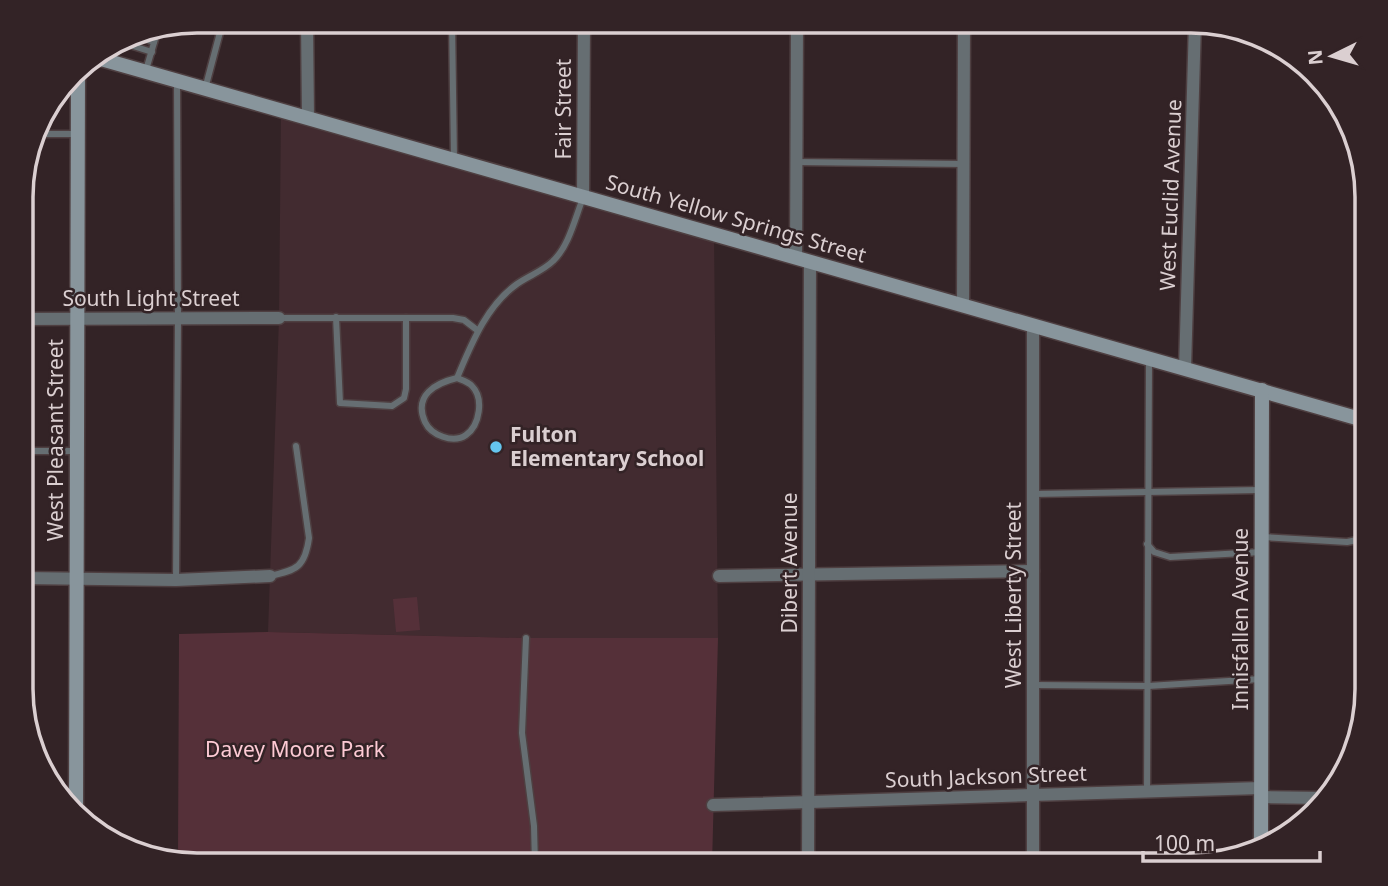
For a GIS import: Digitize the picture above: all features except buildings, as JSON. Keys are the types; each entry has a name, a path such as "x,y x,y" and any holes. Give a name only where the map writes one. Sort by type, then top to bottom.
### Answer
{"main road":[{"name":"South Yellow Springs Street","path":"107,61 1354,417"},
{"name":"West Pleasant Street","path":"76,799 78,85"},
{"name":"Innisfallen Avenue","path":"1261,837 1262,390"}],"street":[{"name":"Dibert Avenue","path":"797,33 796,162 803,260 809,575 808,852"},
{"path":"963,306 964,33"},
{"name":"West Euclid Avenue","path":"1185,369 1195,33"},
{"path":"307,34 308,118"},
{"name":"Fair Street","path":"583,197 584,34"},
{"name":"South Light Street","path":"33,319 279,317"},
{"name":"West Liberty Street","path":"1033,326 1033,852"},
{"path":"719,576 1033,571"},
{"path":"33,578 176,580 270,576"},
{"name":"South Jackson Street","path":"713,804 1147,792 1261,793 1314,797"}],"lane":[{"path":"205,89 220,34"},
{"path":"452,34 454,160"},
{"path":"146,72 155,39"},
{"path":"150,41 154,42"},
{"path":"133,47 152,52"},
{"path":"176,580 177,81"},
{"path":"46,134 78,134"},
{"path":"796,162 964,164"},
{"path":"457,378 477,330 514,285 552,262 563,248 583,197"},
{"path":"279,317 453,318 464,320 477,330"},
{"path":"336,317 340,403 392,406 404,398 406,389 406,318"},
{"path":"1147,792 1149,358"},
{"path":"457,378 472,385 479,398 480,410 466,435 453,438 440,436 428,428 422,416 423,400 430,387 457,378"},
{"path":"270,576 291,572 301,565 307,552 309,538 296,446"},
{"path":"33,451 77,451"},
{"path":"1033,494 1262,490"},
{"path":"1147,544 1161,556 1262,545 1354,541"},
{"path":"526,638 522,733 534,826 534,853"},
{"path":"1033,685 1148,686 1261,679"}],"shaded area":[{"name":"Fulton Elementary School","path":"281,111 714,234 718,638 526,638 268,632 279,318"}],"green space":[{"path":"417,597 420,630 396,632 393,599"},
{"name":"Davey Moore Park","path":"268,632 526,638 718,638 712,852 178,851 179,634"}],"place":[{"name":"Fulton Elementary School","path":"496,447"}]}
